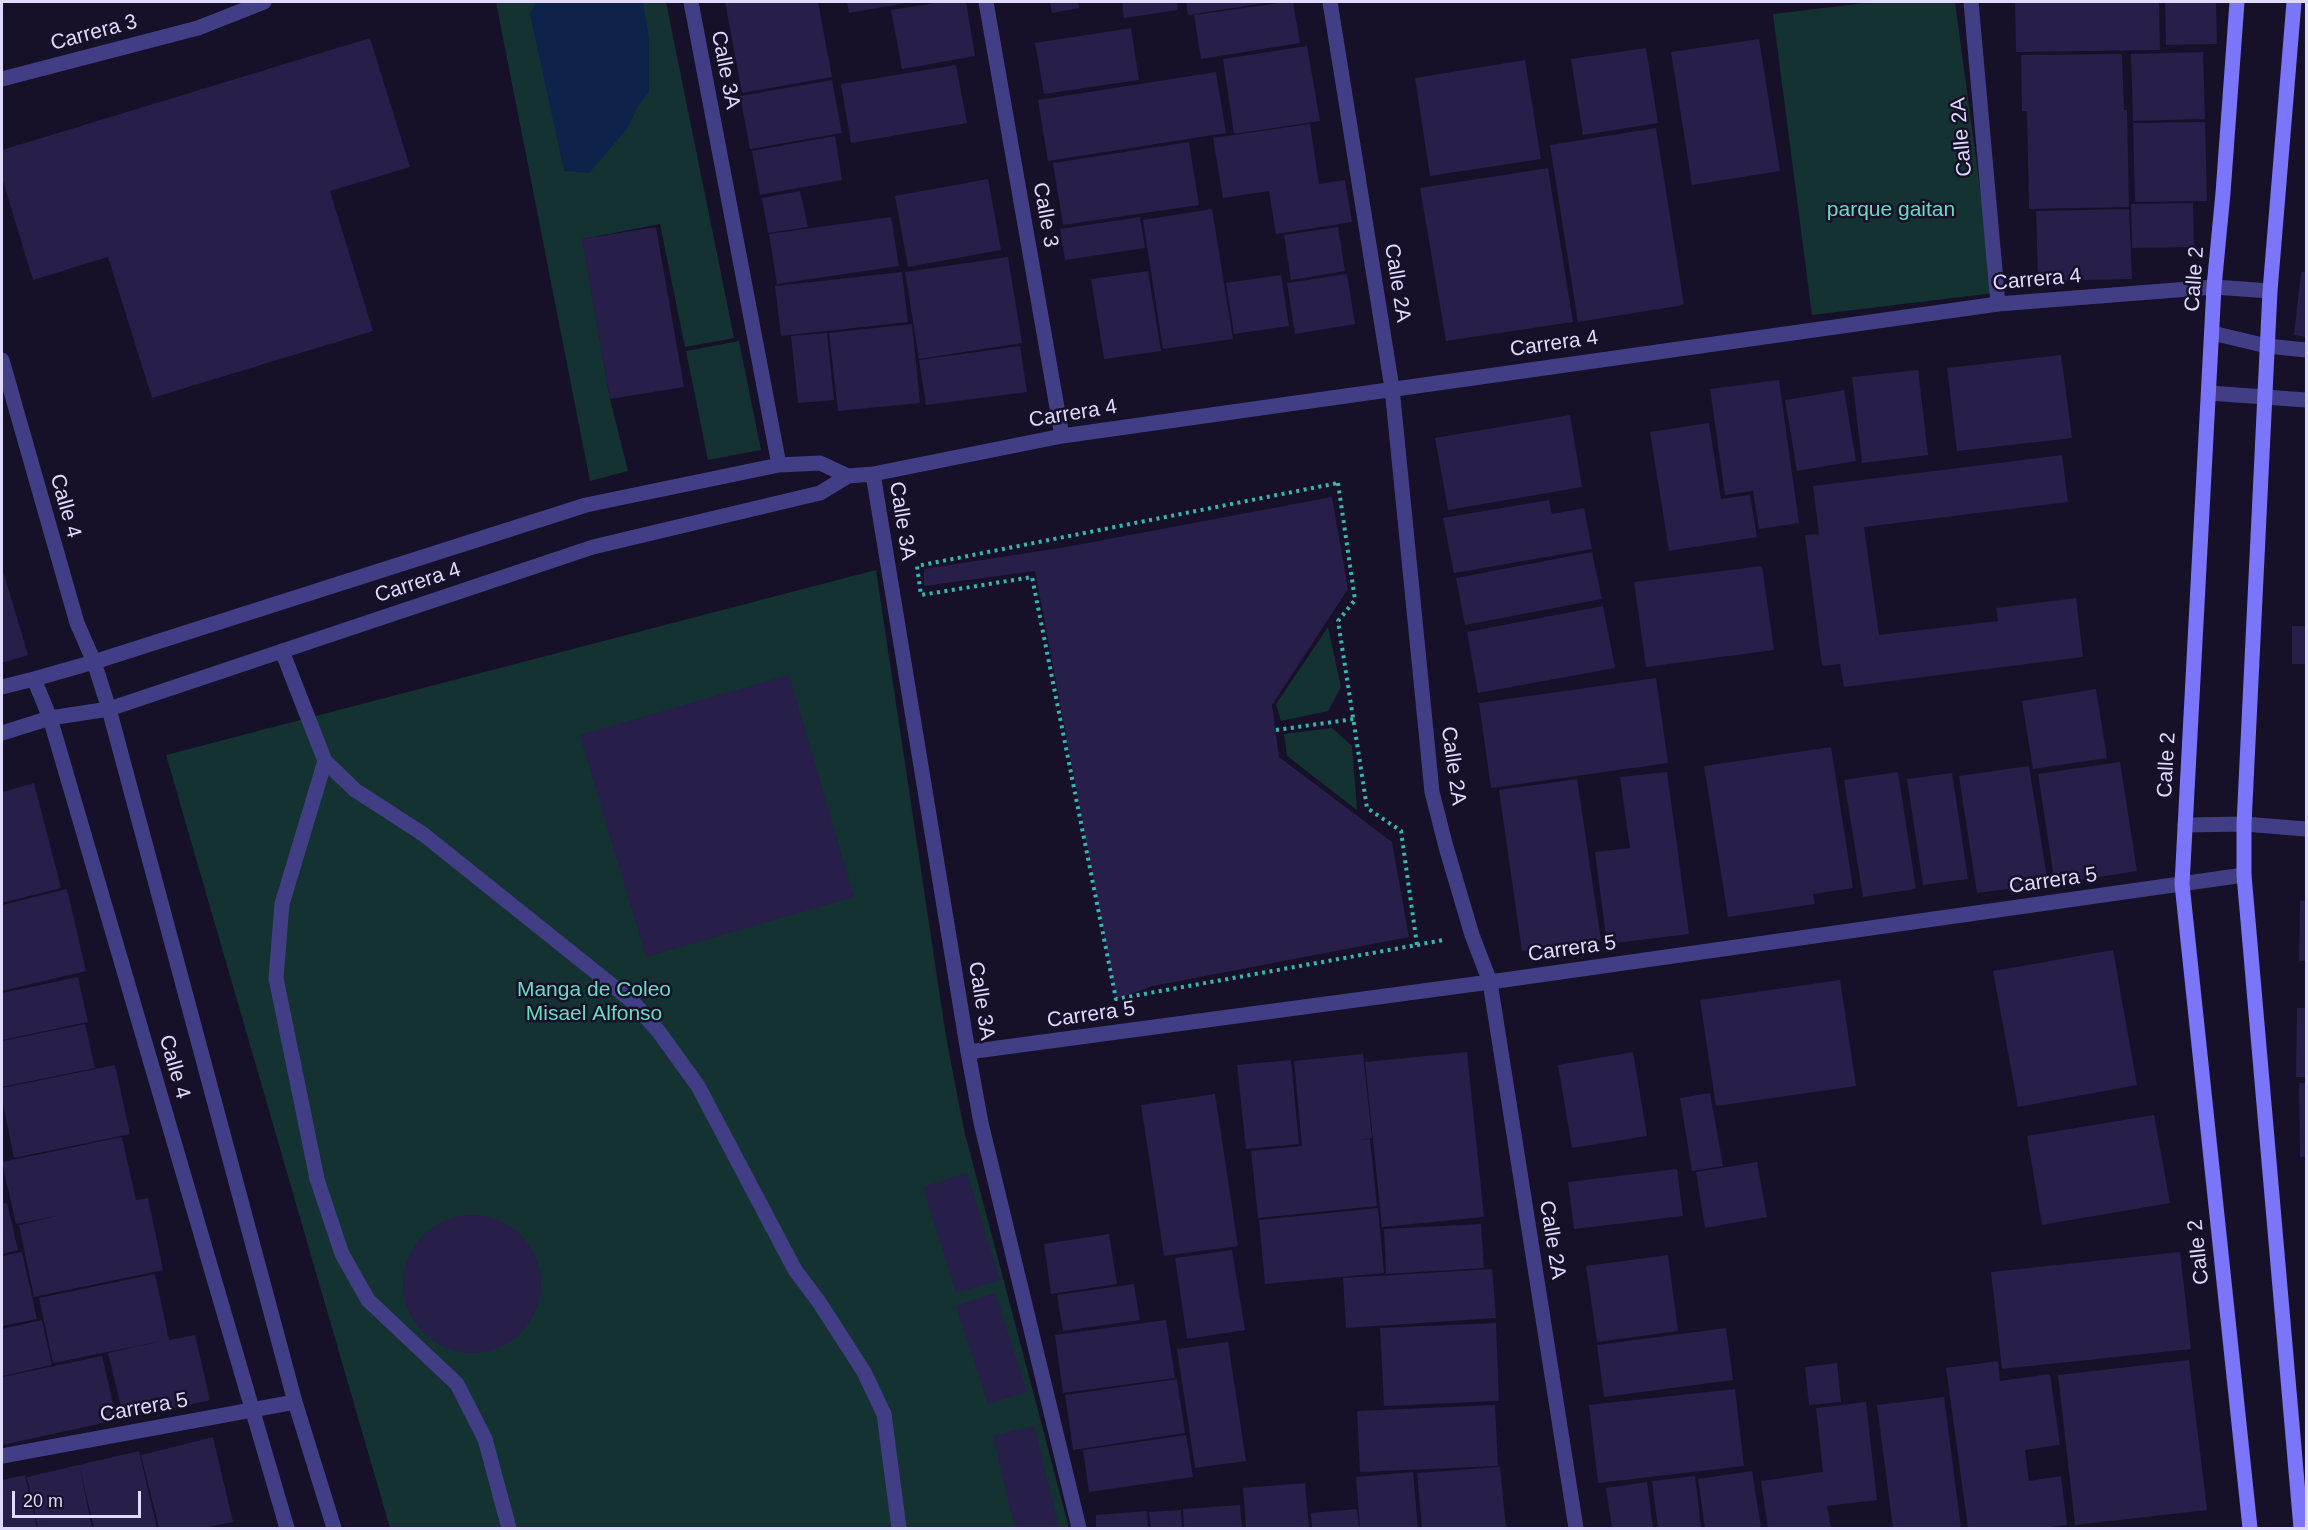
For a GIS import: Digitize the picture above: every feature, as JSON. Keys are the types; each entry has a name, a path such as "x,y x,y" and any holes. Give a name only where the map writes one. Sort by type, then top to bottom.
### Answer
{"main road":[{"name":"Calle 2","path":"2237,2 2214,287 2181,884 2250,1528"},
{"path":"2294,2 2270,291 2244,824 2244,875 2301,1528"}],"street":[{"name":"Carrera 3","path":"2,79 198,28 264,2"},
{"name":"Calle 3A","path":"690,2 779,465"},
{"name":"Calle 3","path":"986,2 1062,436"},
{"name":"Calle 2A","path":"1330,2 1392,388 1432,792 1472,935 1490,982 1576,1528"},
{"name":"Calle 2A","path":"1971,2 1998,304"},
{"name":"Carrera 4","path":"2,733 50,718 109,709 593,547 820,493 848,476 873,474 1062,436 1998,304 2214,287 2270,291"},
{"path":"2212,333 2267,346 2307,350"},
{"name":"Calle 4","path":"2,360 77,623 94,663 109,709 295,1402 334,1528"},
{"path":"2209,393 2307,400"},
{"name":"Carrera 4","path":"94,663 585,505 779,465 820,463 848,476"},
{"name":"Calle 3A","path":"873,474 981,1123 1079,1528"},
{"path":"282,651 325,761 355,790 423,834 633,1002 659,1032 698,1086 795,1270 819,1302 864,1372 884,1414 899,1528"},
{"path":"2,687 94,663"},
{"name":"Calle 4","path":"34,679 50,718 287,1528"},
{"path":"325,761 296,865 282,904 276,978 317,1179 342,1254 368,1300 457,1384 485,1439 509,1528"},
{"path":"2185,825 2244,824 2307,829"},
{"name":"Carrera 5","path":"968,1052 1490,982 2244,875"},
{"name":"Carrera 5","path":"2,1456 295,1402"}],"path":[{"path":"1338,483 1355,600 1338,621 1354,719 1367,808 1401,831 1418,945 1116,999 1032,577 921,595 917,566 1338,483"},
{"path":"1276,730 1354,719"}],"green space":[{"path":"496,2 666,2 734,338 685,347 660,224 583,239 610,399 628,471 590,481"},
{"name":"parque gaitan","path":"1874,2 1955,2 1994,293 1812,315 1773,14"},
{"path":"739,341 761,450 708,460 686,351"},
{"name":"Manga de Coleo Misael Alfonso","path":"876,570 946,1037 964,1130 1069,1528 390,1528 166,755"},
{"path":"1328,627 1341,687 1328,711 1281,721 1276,704"},
{"path":"1332,728 1352,746 1357,810 1287,756 1284,734"}],"water":[{"path":"536,2 643,2 649,37 649,92 638,106 627,129 589,173 564,171 530,14"}],"building":[{"path":"725,2 818,2 832,77 742,93"},
{"path":"847,2 905,2 906,3 849,13"},
{"path":"942,2 966,2 975,56 902,69 891,10"},
{"path":"1050,2 1078,2 1079,8 1052,13"},
{"path":"1122,2 1177,2 1178,10 1124,18"},
{"path":"1186,2 1265,2 1265,3 1188,15"},
{"path":"1293,2 1300,43 1201,59 1194,15"},
{"path":"2015,2 2159,2 2160,50 2016,52"},
{"path":"2165,2 2216,2 2217,44 2166,45"},
{"path":"1131,28 1139,80 1044,94 1035,43"},
{"path":"370,38 410,167 330,191 373,331 152,398 108,257 33,280 2,178 2,150"},
{"path":"1759,39 1780,171 1692,185 1671,52"},
{"path":"1307,46 1320,121 1234,134 1223,59"},
{"path":"1646,48 1658,123 1583,135 1571,59"},
{"path":"2203,52 2205,119 2133,121 2131,54"},
{"path":"2122,54 2124,110 2127,110 2129,207 2029,209 2027,111 2022,111 2021,55"},
{"path":"1525,60 1541,159 1430,176 1415,78"},
{"path":"956,65 967,123 851,143 841,84"},
{"path":"1216,72 1226,133 1048,161 1038,100"},
{"path":"832,80 842,133 750,149 740,96"},
{"path":"2205,122 2207,201 2135,202 2133,123"},
{"path":"1310,124 1319,184 1345,180 1352,222 1276,234 1269,191 1223,198 1213,138"},
{"path":"1656,128 1684,305 1578,322 1550,145"},
{"path":"835,136 842,180 760,195 752,151"},
{"path":"1189,142 1199,205 1063,225 1053,163"},
{"path":"1548,168 1573,322 1446,341 1420,188"},
{"path":"988,179 1001,250 908,267 895,196"},
{"path":"800,191 808,227 768,233 762,198"},
{"path":"2193,203 2194,247 2132,248 2131,204"},
{"path":"1212,209 1233,339 1163,349 1143,220"},
{"path":"2129,209 2132,279 2038,281 2036,211"},
{"path":"891,217 899,266 777,284 769,234"},
{"path":"1140,217 1145,248 1065,260 1060,229"},
{"path":"656,227 684,387 610,399 582,239"},
{"path":"1338,227 1345,271 1291,280 1284,235"},
{"path":"1008,257 1022,343 919,359 905,272"},
{"path":"1148,271 1161,351 1104,359 1091,279"},
{"path":"902,272 908,322 781,336 775,286"},
{"path":"2301,272 2306,272 2306,337 2294,335"},
{"path":"1347,274 1355,324 1295,334 1287,283"},
{"path":"1281,275 1289,326 1234,334 1226,283"},
{"path":"912,324 920,403 838,411 829,333"},
{"path":"827,333 834,400 798,403 791,336"},
{"path":"1020,346 1027,392 926,405 919,360"},
{"path":"2061,355 2072,438 1957,451 1947,368"},
{"path":"1918,370 1928,455 1862,463 1852,377"},
{"path":"1779,380 1799,523 1759,529 1753,491 1725,495 1710,389"},
{"path":"1844,390 1856,461 1797,471 1785,400"},
{"path":"1570,415 1582,487 1448,510 1435,438"},
{"path":"1709,423 1721,499 1750,495 1757,537 1669,551 1650,432"},
{"path":"2062,455 2068,502 1864,527 1879,635 1998,621 1996,608 2076,598 2083,657 1844,687 1840,664 1822,666 1805,535 1819,534 1813,486"},
{"path":"1332,497 1348,589 1272,705 1279,757 1392,842 1409,937 1153,986 1116,999 1035,571 924,586 924,569 1066,547"},
{"path":"1549,500 1552,514 1584,508 1592,549 1454,573 1443,518"},
{"path":"1592,552 1602,599 1465,625 1456,578"},
{"path":"1762,566 1774,650 1646,667 1634,582"},
{"path":"2,567 28,655 2,663"},
{"path":"1603,606 1615,668 1478,693 1467,632"},
{"path":"2292,626 2306,626 2306,664 2292,664"},
{"path":"789,675 854,897 646,957 580,735"},
{"path":"1656,678 1668,763 1491,788 1479,703"},
{"path":"2096,689 2107,758 2033,769 2022,701"},
{"path":"1831,747 1853,888 1813,894 1815,904 1728,917 1704,766"},
{"path":"2120,762 2137,871 2055,884 2038,774"},
{"path":"2029,766 2048,884 1977,893 1959,776"},
{"path":"1667,772 1689,934 1607,944 1595,852 1630,848 1620,777"},
{"path":"1898,772 1916,889 1863,897 1844,780"},
{"path":"1952,773 1968,879 1923,885 1907,779"},
{"path":"1577,779 1601,940 1522,951 1499,790"},
{"path":"34,783 61,888 2,903 2,792"},
{"path":"67,889 86,971 2,991 2,905"},
{"path":"2300,900 2306,901 2306,961 2299,961"},
{"path":"2113,950 2137,1085 2018,1107 1993,971"},
{"path":"78,977 88,1022 2,1040 2,993"},
{"path":"1840,980 1856,1086 1716,1106 1700,1000"},
{"path":"2297,1008 2306,1008 2306,1077 2296,1077"},
{"path":"85,1024 95,1068 2,1087 2,1041"},
{"path":"1467,1052 1484,1217 1382,1227 1365,1062"},
{"path":"1633,1052 1647,1136 1572,1148 1558,1065"},
{"path":"1363,1054 1372,1138 1357,1140 1370,1139 1377,1206 1258,1218 1251,1151 1302,1146 1294,1061"},
{"path":"1291,1060 1299,1144 1246,1149 1237,1065"},
{"path":"115,1065 130,1134 14,1158 2,1099 2,1088"},
{"path":"2299,1083 2306,1083 2306,1157 2300,1157"},
{"path":"1710,1093 1723,1166 1692,1171 1680,1098"},
{"path":"1215,1094 1238,1246 1164,1256 1141,1105"},
{"path":"2154,1115 2170,1203 2042,1225 2027,1136"},
{"path":"122,1137 136,1200 148,1198 163,1270 34,1297 19,1225 60,1215 16,1224 2,1162"},
{"path":"1757,1162 1767,1217 1705,1228 1696,1172"},
{"path":"1677,1169 1683,1216 1574,1229 1568,1182"},
{"path":"967,1173 1000,1280 956,1293 923,1187"},
{"path":"7,1203 18,1250 2,1254 2,1204"},
{"path":"1378,1208 1384,1273 1265,1284 1259,1220"},
{"path":"472,1215 498,1221 510,1227 520,1236 529,1246 535,1258 541,1284 535,1310 529,1322 520,1332 510,1341 498,1347 472,1353 446,1347 434,1341 424,1332 415,1322 409,1310 403,1284 409,1258 415,1246 424,1236 434,1227 446,1221"},
{"path":"1481,1224 1484,1268 1386,1274 1384,1229"},
{"path":"1109,1234 1117,1284 1051,1294 1044,1244"},
{"path":"1232,1250 1245,1330 1187,1339 1175,1258"},
{"path":"22,1252 37,1319 2,1326 2,1256"},
{"path":"2180,1252 2191,1349 2002,1369 1991,1272"},
{"path":"1668,1255 1678,1331 1597,1342 1586,1266"},
{"path":"1492,1269 1496,1318 1346,1328 1343,1278"},
{"path":"155,1274 169,1340 195,1335 210,1400 124,1419 108,1353 162,1341 53,1363 39,1298"},
{"path":"1134,1284 1140,1320 1063,1331 1057,1295"},
{"path":"995,1293 1027,1392 988,1404 956,1306"},
{"path":"42,1320 52,1365 2,1376 2,1329"},
{"path":"1166,1320 1175,1378 1063,1393 1055,1335"},
{"path":"1496,1323 1499,1401 1384,1406 1380,1328"},
{"path":"1726,1328 1733,1380 1604,1397 1597,1345"},
{"path":"1228,1342 1246,1461 1195,1468 1177,1349"},
{"path":"102,1356 117,1420 2,1445 2,1377"},
{"path":"2189,1360 2207,1510 2075,1525 2058,1375"},
{"path":"1998,1361 2000,1381 2050,1374 2060,1445 2025,1450 2029,1481 2061,1476 2067,1525 2041,1528 1968,1528 1946,1368"},
{"path":"1837,1363 1841,1402 1809,1405 1805,1367"},
{"path":"1177,1379 1185,1433 1073,1450 1065,1395"},
{"path":"1735,1389 1744,1466 1598,1483 1589,1405"},
{"path":"1944,1397 1961,1528 1893,1528 1877,1405"},
{"path":"1866,1402 1877,1500 1827,1506 1831,1528 1768,1528 1761,1481 1823,1472 1816,1408"},
{"path":"1495,1405 1498,1466 1360,1472 1357,1411"},
{"path":"1034,1426 1059,1528 1015,1528 993,1436"},
{"path":"1186,1435 1193,1477 1089,1492 1083,1450"},
{"path":"213,1437 233,1522 204,1528 159,1528 141,1455"},
{"path":"139,1451 157,1528 94,1528 80,1469 92,1528 38,1528 27,1477"},
{"path":"1500,1467 1506,1528 1422,1528 1417,1473"},
{"path":"1752,1471 1761,1528 1705,1528 1698,1479"},
{"path":"1413,1472 1418,1528 1360,1528 1356,1477"},
{"path":"25,1475 37,1528 2,1528 2,1480"},
{"path":"1695,1476 1701,1528 1658,1528 1652,1481"},
{"path":"1647,1482 1653,1528 1612,1528 1606,1488"},
{"path":"1305,1483 1309,1528 1246,1528 1243,1488"},
{"path":"1240,1505 1242,1528 1184,1528 1183,1509"},
{"path":"1357,1509 1359,1528 1312,1528 1311,1513"},
{"path":"1181,1510 1182,1528 1151,1528 1149,1512"},
{"path":"1147,1511 1148,1528 1096,1528 1096,1515"}]}
